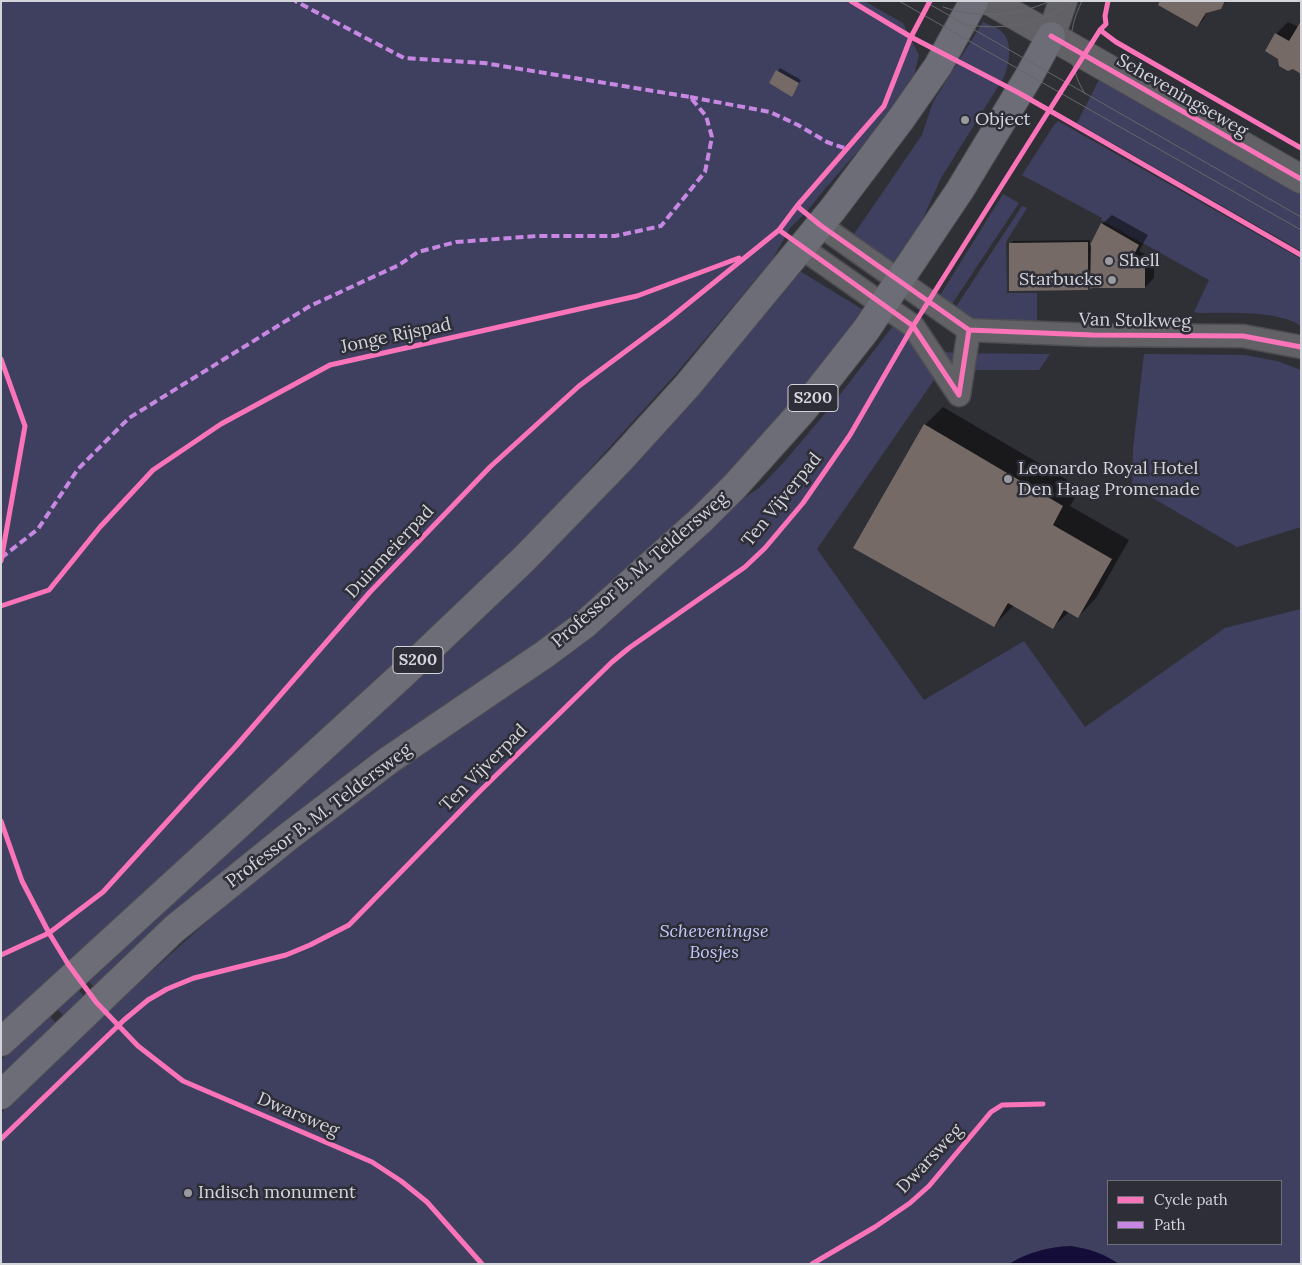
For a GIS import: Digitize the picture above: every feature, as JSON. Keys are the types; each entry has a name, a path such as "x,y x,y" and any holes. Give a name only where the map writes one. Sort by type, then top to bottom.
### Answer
{"main road":[{"name":"Professor B. M. Teldersweg","path":"1,1042 402,676 524,559 620,460 688,385 820,225 901,119 938,66 974,1"},
{"name":"Professor B. M. Teldersweg","path":"1,1095 174,929 289,836 389,760 545,654 584,624 644,572 736,486 798,416 866,330 964,182 1029,76 1051,36"}],"street":[{"name":"Scheveningseweg","path":"990,1 1301,179"},
{"name":"S200","path":"1051,36 1063,1"},
{"path":"802,248 913,326 959,395 969,330 820,225"},
{"name":"Van Stolkweg","path":"969,330 1092,335 1243,336 1301,347"}],"green space":[{"path":"1,1 864,1 903,23 919,55 910,91 808,210 790,228 772,260 674,376 530,535 390,669 1,1025"},
{"path":"983,22 999,30 1008,41 1009,60 1004,77 941,178 913,241 896,265 852,237 922,135 933,102"},
{"path":"1104,70 1301,182 1301,251 1077,123"},
{"path":"1058,121 1301,259 1301,326 1279,317 1266,315 1194,312 1209,280 1101,220 1102,218 1022,175"},
{"path":"1003,194 1019,203 948,310 936,302"},
{"path":"1022,206 1027,208 1006,242 1007,293 1037,293 1037,326 971,324 952,313"},
{"path":"798,270 865,311 800,395 713,492 622,578 95,989 88,980 452,648 509,592"},
{"name":"Scheveningse Bosjes","path":"893,326 917,336 929,349 953,353 1050,354 1039,370 941,370 817,549 924,700 1024,641 1085,727 1225,628 1301,609 1301,1264 1,1264 1,1113 110,1009 244,888 406,764 604,623 698,542 735,504 759,488 785,461 832,405"},
{"path":"1144,354 1244,355 1277,361 1301,370 1301,527 1237,547 1132,486 1133,449"},
{"path":"78,989 85,998 65,1017 57,1009"},
{"path":"49,1016 58,1025 1,1079 1,1060"}],"shaded area":[{"path":"1071,1246 1096,1252 1119,1264 1009,1264 1023,1256 1038,1251"}],"building":[{"path":"1160,1 1225,1 1221,9 1206,13 1197,27 1158,5"},
{"path":"1301,21 1301,74 1293,69 1288,71 1279,66 1278,59 1265,51 1275,33 1289,41"},
{"path":"776,70 799,83 792,97 769,83"},
{"path":"1101,223 1139,245 1131,260 1145,268 1145,288 1090,289 1090,243"},
{"path":"1088,242 1088,290 1009,291 1009,243"},
{"path":"924,424 1063,506 1053,525 1112,559 1078,618 1064,610 1053,629 1008,603 994,627 853,548"}],"tram line":[{"path":"899,1 1301,230"},
{"path":"924,1 1301,217"},
{"path":"943,7 983,15 1010,13 1050,1"},
{"path":"970,25 997,27 1025,23 1051,14 1075,1"},
{"path":"1082,1 1073,25 1071,48 1075,71 1085,94"}],"marked path":[{"path":"1,558 38,529 78,469 129,418 310,306 399,265 418,252 456,242 537,236 615,236 661,226 705,172 712,137 706,116 690,97 484,63 404,58 295,1"},
{"path":"690,97 770,112 798,125 827,142 847,149"}],"cycle path":[{"path":"851,1 911,37 1019,93 1301,255"},
{"name":"Duinmeierpad","path":"1,955 49,933 103,892 236,746 370,592 490,467 579,386 669,319 779,230 797,206 884,106 911,37 930,1"},
{"name":"Ten Vijverpad","path":"1,1139 124,1020 148,1000 167,989 194,978 286,955 349,925 478,793 612,662 629,648 745,567 765,548 803,503 850,435 913,326 1100,30 1106,24 1105,16 1108,1"},
{"path":"1100,30 1116,42 1301,148"},
{"path":"1051,36 1301,179"},
{"path":"797,206 820,225 969,330 1092,335 1243,336 1301,347"},
{"path":"779,230 913,326 959,395 969,330"},
{"name":"Jonge Rijspad","path":"1,606 49,590 100,527 153,470 221,424 330,365 637,296 739,258"},
{"path":"1,359 25,426 1,561"},
{"name":"Dwarsweg","path":"1,821 22,881 49,933 68,964 96,1002 138,1046 183,1081 372,1162 401,1181 427,1202 482,1264"},
{"name":"Dwarsweg","path":"812,1264 875,1227 910,1203 929,1186 991,1112 1002,1105 1043,1104"}],"place":[{"name":"Object","path":"965,120"},
{"name":"Shell","path":"1109,261"},
{"name":"Starbucks","path":"1112,280"},
{"name":"Leonardo Royal Hotel Den Haag Promenade","path":"1008,479"},
{"name":"Indisch monument","path":"188,1193"}]}
